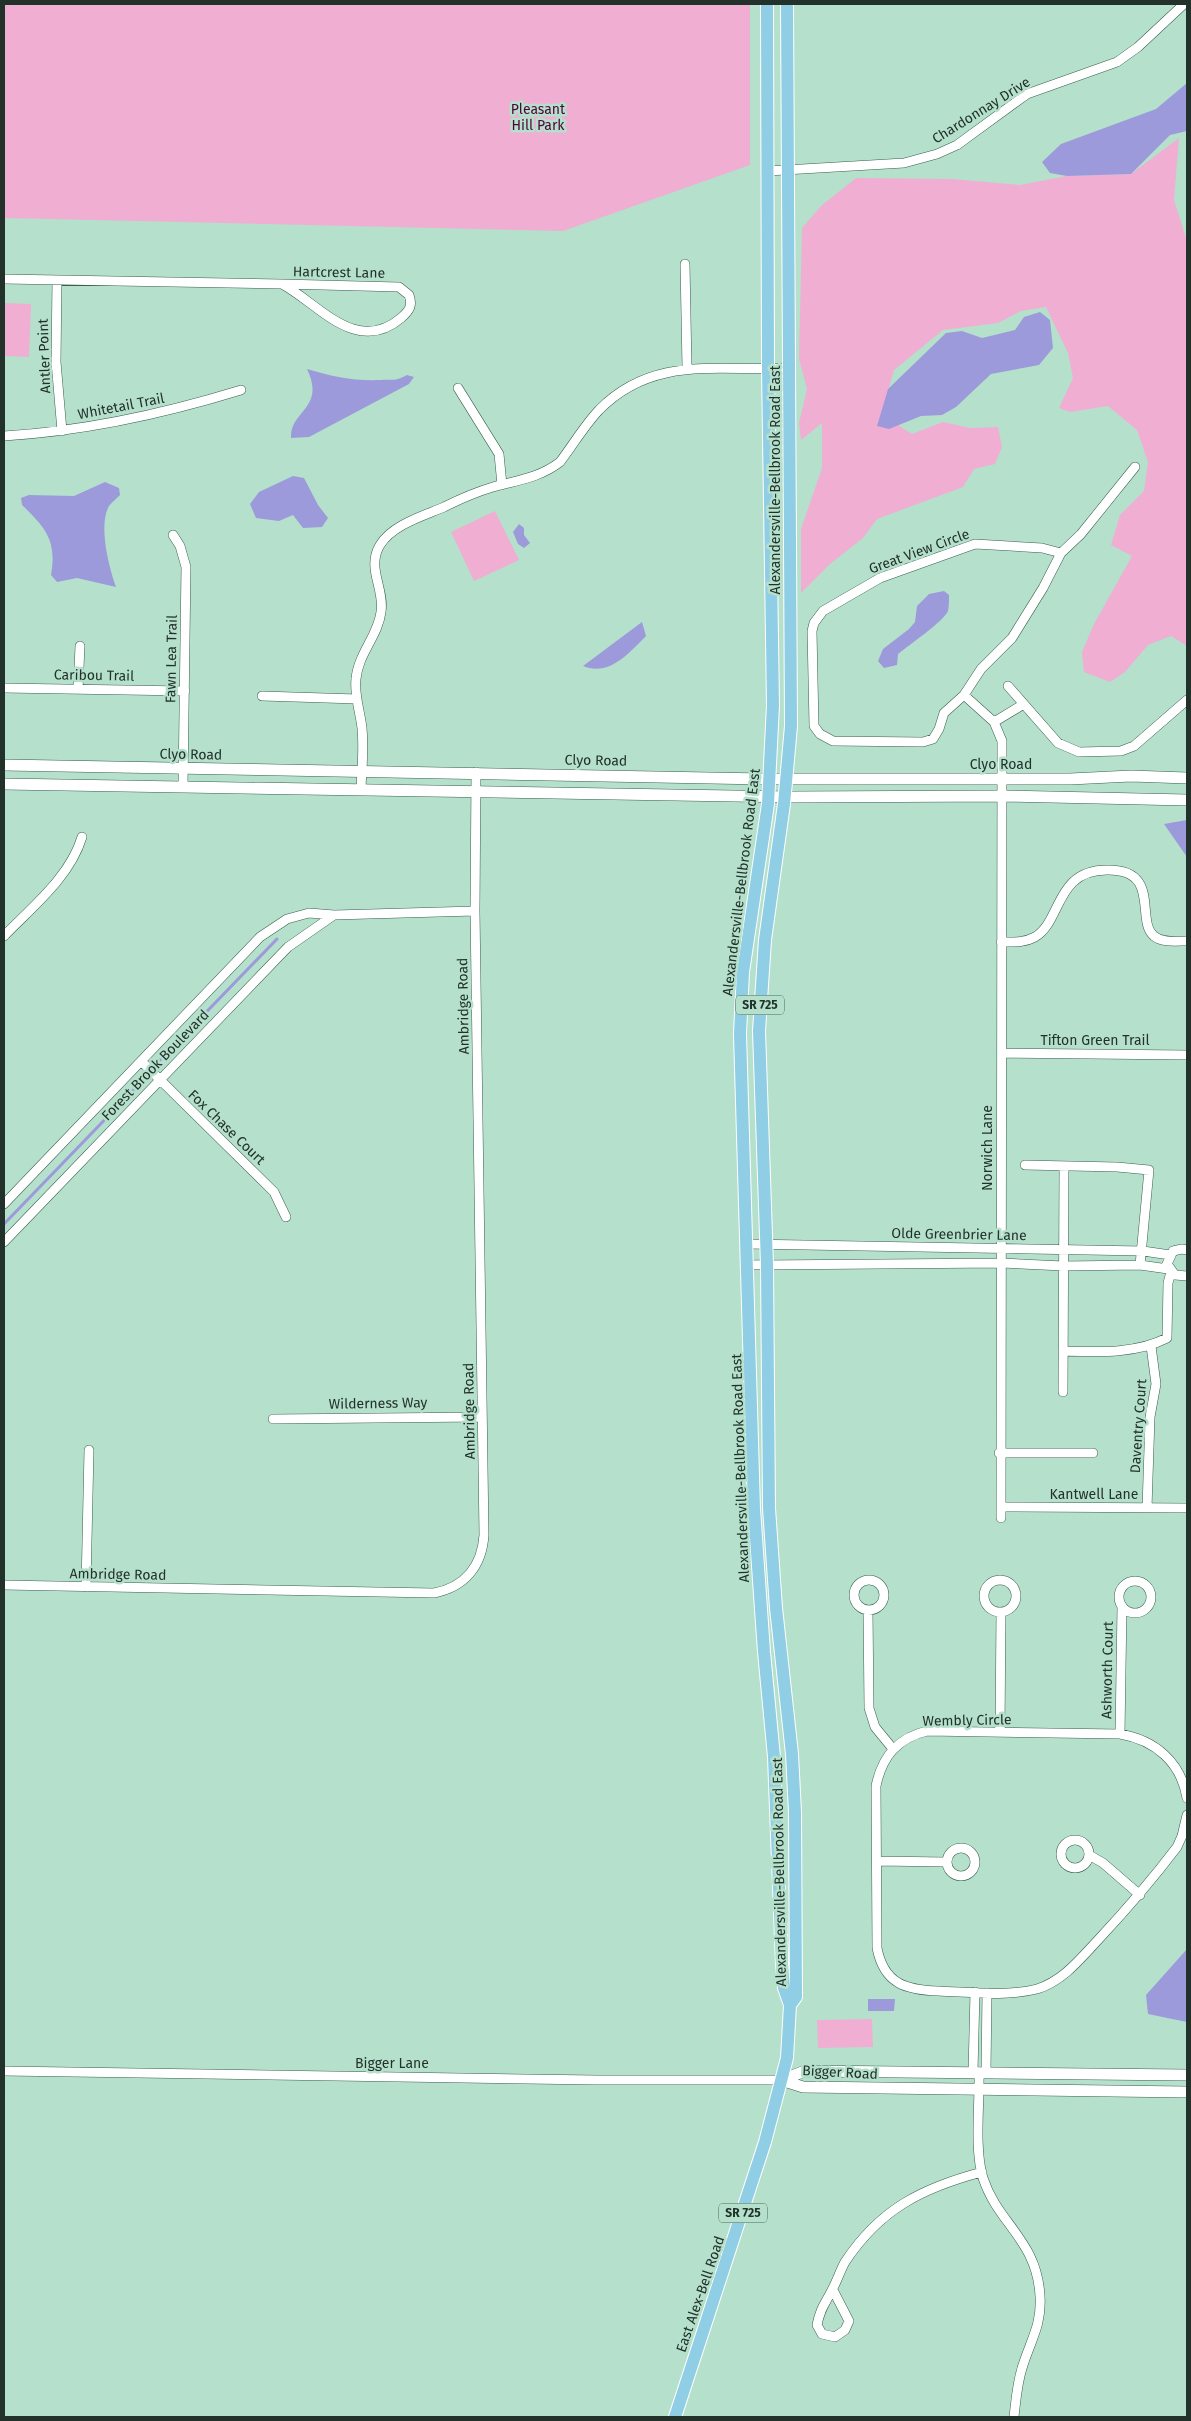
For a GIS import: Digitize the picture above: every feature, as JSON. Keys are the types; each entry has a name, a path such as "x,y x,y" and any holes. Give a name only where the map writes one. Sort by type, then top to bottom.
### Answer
{"main road":[{"name":"Alexandersville-Bellbrook Road East","path":"767,4 768,369 773,705 770,779 740,1006 754,1509 777,1802 782,1964 784,1988 790,2005"},
{"name":"Alexandersville-Bellbrook Road East","path":"786,4 789,171 792,698 787,779 765,940 759,1031 767,1265 769,1508 776,1608 792,1754 795,1831 796,1997 790,2005"},
{"path":"771,553 791,553"},
{"path":"754,1509 769,1508"},
{"path":"770,1703 787,1703"},
{"name":"East Alex-Bell Road","path":"675,2417 762,2151 787,2058 790,2005"}],"street":[{"name":"Chardonnay Drive","path":"768,171 904,163 937,154 957,145 1027,94 1117,62 1138,47 1184,4"},
{"path":"685,264 687,368"},
{"name":"Hartcrest Lane","path":"4,279 282,284 399,287 409,295 411,306 408,312 389,326 379,329 355,329 337,324 294,290 282,284"},
{"name":"Antler Point","path":"56,280 56,362 62,431"},
{"path":"361,788 363,746 357,699 357,668 379,624 382,612 382,604 374,572 380,545 386,537 402,526 470,494 529,479 551,468 560,462 598,411 626,388 656,374 687,368 789,368"},
{"path":"458,388 499,454 502,485"},
{"name":"Whitetail Trail","path":"4,436 62,431 144,417 241,390"},
{"name":"Great View Circle","path":"1061,553 1042,548 975,544 880,578 823,611 814,623 812,631 814,726 820,734 833,740 923,742 932,739 940,729 944,713 964,695 981,669 1012,638 1043,588 1061,553 1082,534 1135,467"},
{"name":"Fawn Lea Trail","path":"173,535 182,552 186,567 183,786"},
{"path":"78,689 80,646"},
{"path":"1008,686 1058,743 1079,752 1121,751 1134,746 1187,700"},
{"name":"Caribou Trail","path":"4,688 184,691"},
{"path":"964,695 994,722 1002,741 1003,778"},
{"path":"262,696 357,699"},
{"path":"994,722 1024,704"},
{"name":"Clyo Road","path":"4,765 362,772 476,772 770,779 1070,779 1131,776 1187,778"},
{"name":"Ambridge Road","path":"4,1585 434,1593 454,1587 470,1574 477,1565 483,1545 475,912 476,772"},
{"name":"Norwich Lane","path":"1001,1518 999,1453 1003,778"},
{"path":"4,784 361,788 768,796 1003,796 1187,800"},
{"path":"4,936 61,875 75,855 82,837"},
{"path":"1001,942 1021,942 1037,936 1044,930 1067,889 1084,876 1104,870 1123,872 1137,882 1145,900 1148,927 1154,936 1159,939 1187,942"},
{"name":"Forest Brook Boulevard","path":"4,1204 260,937 275,925 302,914 320,912 334,915 475,912"},
{"name":"Forest Brook Boulevard","path":"4,1242 288,947 334,915"},
{"name":"Tifton Green Trail","path":"1002,1053 1187,1055"},
{"name":"Fox Chase Court","path":"141,1061 274,1192 286,1217"},
{"path":"1025,1165 1117,1167 1149,1170 1143,1251 1140,1265"},
{"path":"1063,1392 1064,1167"},
{"name":"Olde Greenbrier Lane","path":"747,1244 1143,1251 1170,1255 1178,1249 1187,1250"},
{"path":"1064,1351 1118,1351 1151,1346 1167,1338 1169,1335 1168,1283 1170,1255"},
{"name":"Olde Greenbrier Lane","path":"748,1265 1001,1262 1063,1266 1140,1265 1170,1270 1179,1277 1187,1276"},
{"name":"Daventry Court","path":"1147,1508 1150,1417 1156,1384 1151,1346"},
{"name":"Wilderness Way","path":"273,1419 482,1417"},
{"path":"86,1587 89,1450"},
{"path":"999,1453 1093,1453"},
{"name":"Kantwell Lane","path":"1001,1506 1187,1508"},
{"name":"Ashworth Court","path":"1120,1734 1122,1606"},
{"path":"868,1610 869,1708 875,1727 892,1749"},
{"path":"1000,1732 1001,1612"},
{"name":"Wembly Circle","path":"1187,1798 1184,1770 1150,1743 1135,1736 1120,1734 927,1732 907,1738 892,1749 879,1772 876,1786 878,1861 877,1948 884,1968 892,1978 908,1988 987,1993 1036,1989 1059,1978 1069,1971 1140,1895 1177,1847 1187,1815"},
{"path":"1089,1855 1103,1863 1140,1895"},
{"path":"878,1861 946,1862"},
{"path":"974,1992 980,2089 979,2154 982,2172 995,2204 1026,2245 1038,2278 1040,2296 1037,2328 1018,2381 1014,2417"},
{"path":"979,2072 987,1993"},
{"name":"Bigger Lane","path":"4,2071 605,2080 781,2080"},
{"name":"Bigger Road","path":"781,2080 805,2071 1187,2075"},
{"name":"Bigger Road","path":"781,2080 803,2087 1187,2092"},
{"path":"833,2290 849,2321 845,2330 835,2337 822,2334 817,2325 821,2308 833,2290 844,2264 859,2242 890,2212 926,2190 982,2172"}],"green space":[{"name":"Pleasant Hill Park","path":"4,4 750,4 750,165 563,231 4,218"},
{"path":"1179,138 1174,200 1187,241 1187,646 1171,636 1148,645 1125,672 1110,682 1084,672 1082,652 1094,624 1132,556 1111,545 1120,515 1144,491 1148,462 1137,430 1108,406 1070,412 1059,408 1073,378 1068,353 1046,307 1021,311 998,323 943,330 894,370 881,414 912,434 943,422 970,428 998,427 1002,447 995,464 974,469 963,487 877,519 863,538 830,564 801,593 801,529 822,468 822,423 801,440 799,423 807,389 799,359 802,228 821,206 856,178 951,179 1020,185 1067,176 1131,174"},
{"path":"4,303 31,304 29,357 4,356"},
{"path":"495,511 519,560 474,581 451,532"},
{"path":"872,2019 873,2047 818,2048 817,2020"}],"water":[{"path":"1187,83 1187,131 1170,135 1131,174 1067,176 1050,173 1042,162 1061,144 1156,109"},
{"path":"1040,312 1050,320 1053,348 1039,365 991,374 956,407 942,415 921,416 889,429 877,426 888,389 946,333 962,331 982,338 1015,330 1024,317"},
{"path":"307,369 361,380 394,380 407,375 414,377 409,384 309,437 291,438 292,429 310,401 312,393 312,382"},
{"path":"293,476 304,478 318,505 328,518 322,527 303,528 293,515 279,521 256,518 250,504 259,492"},
{"path":"105,482 119,488 120,495 109,506 104,524 110,569 116,587 77,578 57,582 51,575 52,553 48,536 38,521 22,505 21,498 29,495 74,496"},
{"path":"519,524 524,528 524,535 530,543 524,548 518,544 513,532"},
{"path":"944,591 949,595 948,611 945,615 933,627 898,654 897,665 884,668 878,661 883,649 915,622 917,606 929,594"},
{"path":"642,622 646,636 618,662 601,668 592,669 583,666"},
{"path":"1187,820 1187,857 1164,824"},
{"path":"1187,1949 1187,2022 1148,2014 1146,1995"},
{"path":"868,1999 895,1999 894,2011 868,2011"}],"waterway":[{"path":"156,1064 277,939"},
{"path":"4,1224 146,1077"}]}
